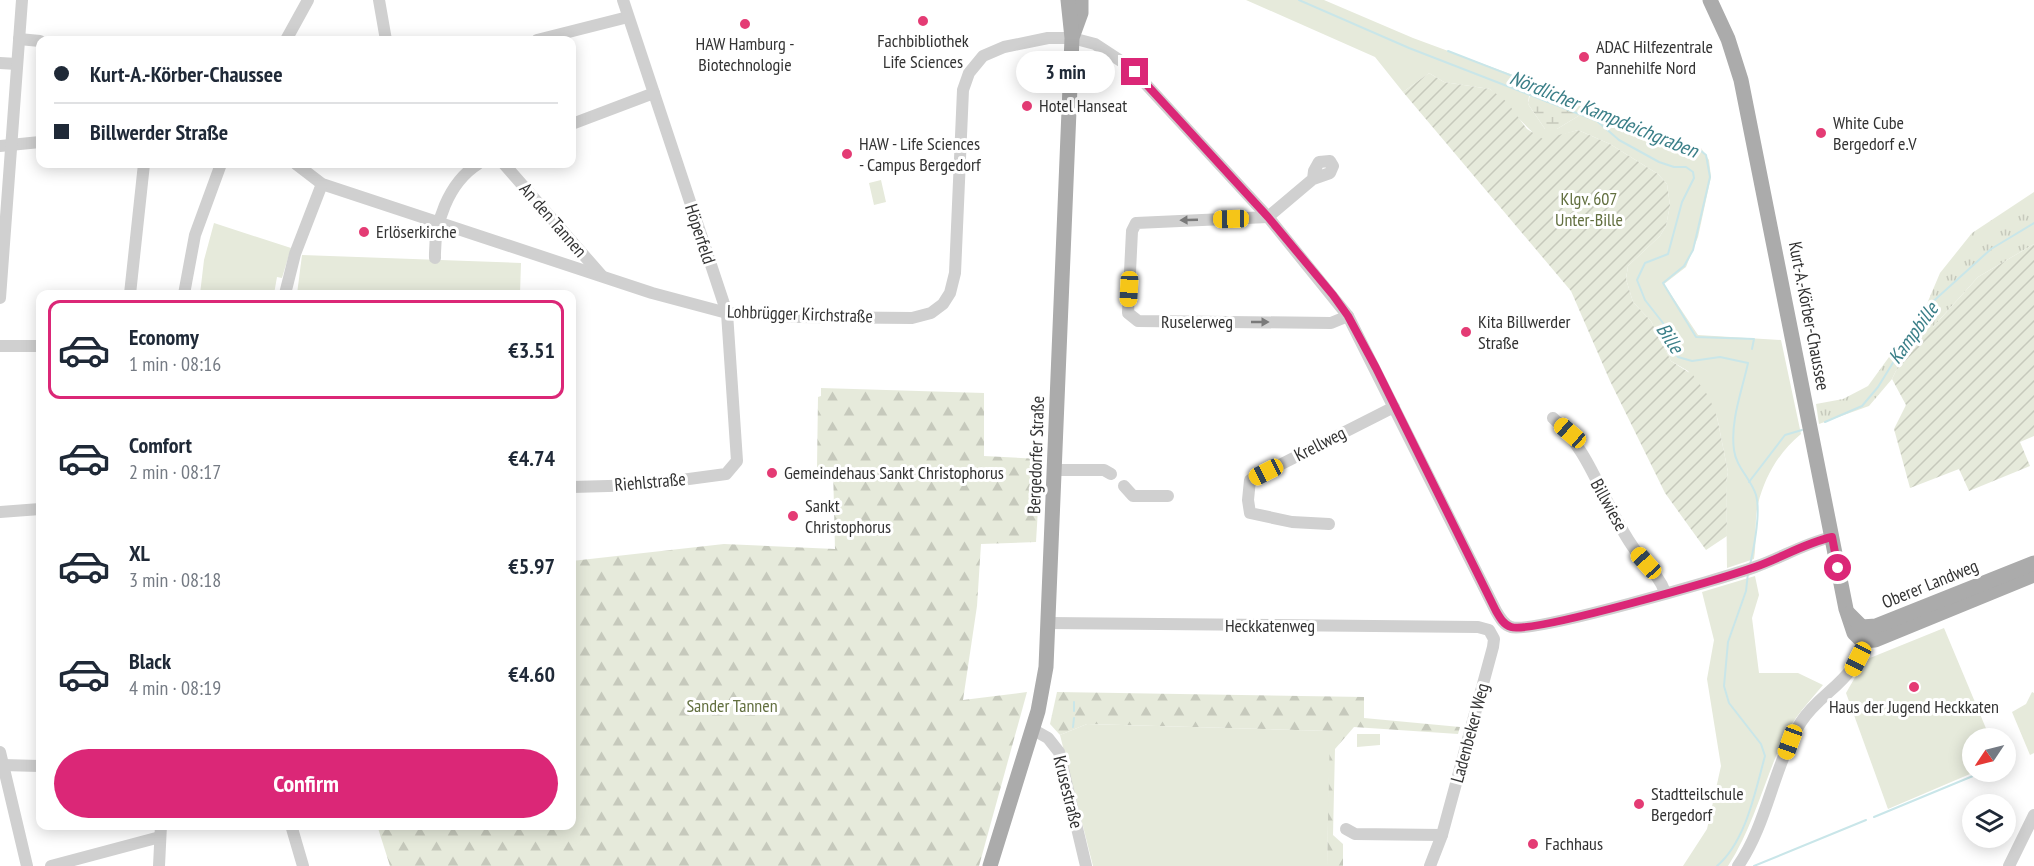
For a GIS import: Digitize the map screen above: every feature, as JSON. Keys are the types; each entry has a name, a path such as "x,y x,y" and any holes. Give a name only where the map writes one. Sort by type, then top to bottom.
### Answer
{"main road":[{"name":"Bergedorfer Straße","path":"990,866 1032,729 1046,667 1072,38 1068,0"},
{"name":"Bergedorfer Straße","path":"1072,38 1082,13 1081,0"},
{"name":"Kurt-A.-Körber-Chaussee","path":"1710,0 1728,39 1741,80 1846,609 1862,634"},
{"name":"Oberer Landweg","path":"1990,587 2034,563"},
{"name":"Oberer Landweg","path":"1862,634 1876,626 1930,610 1990,587 2034,575"}],"street":[{"path":"0,297 6,145 17,64 22,0"},
{"path":"288,36 308,0"},
{"path":"379,0 385,36"},
{"name":"Höperfeld","path":"623,0 727,313 737,455 735,465 729,472"},
{"path":"552,36 628,16"},
{"name":"Lohbrügger Kirchstraße","path":"301,168 322,184 602,277 727,313 799,317 912,318 931,313 943,304 950,293 955,273 963,90 969,73 983,56 1004,47 1048,38 1072,38"},
{"path":"1072,38 1095,44 1130,67 1268,217 1333,295 1348,316 1503,622 1515,628 1537,626 1739,572 1832,537"},
{"path":"19,39 36,41"},
{"path":"0,63 17,64"},
{"path":"576,122 654,93"},
{"path":"6,145 36,142"},
{"path":"130,290 144,168"},
{"path":"185,290 197,227 219,168"},
{"path":"435,258 435,238 453,190 474,168"},
{"name":"An den Tannen","path":"507,168 602,277"},
{"path":"1268,217 1313,179"},
{"path":"286,290 292,263 322,184"},
{"name":"Ruselerweg","path":"1268,217 1136,223 1132,231 1128,309 1131,318 1138,321 1330,322 1348,316"},
{"path":"0,346 36,346"},
{"name":"Krellweg","path":"1329,524 1293,522 1250,513 1248,500 1250,480 1394,407"},
{"name":"Billwiese","path":"1553,418 1570,433 1626,537 1659,576 1665,592"},
{"path":"1055,470 1104,470 1112,474"},
{"name":"Riehlstraße","path":"576,487 644,485 729,472"},
{"path":"1124,486 1133,496 1168,496"},
{"path":"0,512 36,509"},
{"name":"Heckkatenweg","path":"1048,623 1478,627 1490,631"},
{"name":"Ladenbeker Weg","path":"1430,866 1442,836 1493,647 1494,639 1490,631"},
{"path":"1738,866 1795,731 1812,708 1851,672 1862,634"},
{"name":"Krusestraße","path":"1032,729 1048,738 1059,752 1086,866"},
{"path":"0,752 27,866"},
{"path":"2,765 36,766"},
{"path":"2009,866 2034,816"},
{"path":"1346,829 1355,834 1442,836"},
{"path":"292,830 303,866"},
{"path":"51,866 161,831 159,866"}],"green space":[{"path":"1246,0 1324,0 1413,38 1586,102 1657,136 1701,148 1709,160 1711,177 1698,237 1686,267 1664,284 1698,335 1781,340 1801,434 1774,465 1761,494 1757,510 1754,559 1727,568 1726,482 1728,472 1717,417 1688,371 1671,361 1651,321 1633,302 1626,279 1628,266 1660,236 1666,226 1670,205 1667,184 1658,174 1610,144 1578,130 1544,140 1536,136 1490,89 1444,82 1429,73 1403,92 1375,57","holes":["1529,96 1580,115 1557,129 1545,129 1528,104"]},
{"name":"Klgv. 607 Unter-Bille","path":"1429,73 1444,82 1490,89 1507,102 1527,129 1543,139 1578,130 1610,144 1658,174 1667,184 1670,205 1666,226 1660,236 1628,266 1626,279 1633,302 1651,321 1671,361 1693,375 1709,397 1717,417 1728,472 1726,482 1727,536 1706,550 1665,493 1610,381 1571,291 1403,92"},
{"path":"1530,95 1580,115 1557,129 1545,129 1528,104"},
{"path":"881,180 886,202 874,205 869,183"},
{"path":"2034,192 2034,244 1978,277 1932,328 1920,321 1892,379 1869,406 1819,424 1816,404 1843,399 1868,386 1926,306 1940,273 1972,233"},
{"path":"214,223 291,248 282,278 277,277 275,290 200,290 204,260"},
{"path":"2034,244 2034,436 2020,442 2030,466 1969,491 1959,469 1910,488 1894,429 1906,405 1892,379 1920,321 1933,327 1978,277"},
{"path":"302,255 521,263 520,290 298,290"},
{"name":"Sander Tannen","path":"821,388 984,393 984,456 1041,459 1036,542 981,544 977,606 963,700 1027,692 979,866 390,866 379,830 576,830 576,561 724,544 835,549 833,467 817,467 818,397 821,396"},
{"path":"1755,576 1759,595 1752,618 1759,673 1798,673 1823,685 1788,730 1745,835 1728,866 1683,866 1707,829 1721,766 1707,679 1714,640 1702,592"},
{"path":"1944,628 1986,728 1962,728 1962,777 1888,809 1846,693 1865,660"},
{"path":"1057,692 1364,697 1364,718 1460,727 1458,734 1354,727 1335,749 1333,835 1343,844 1343,866 1327,866 1329,731 1087,724 1060,735 1050,724"},
{"path":"2032,692 2034,693 2034,753 2030,755 2012,712 2026,704"},
{"path":"1087,724 1330,731 1327,866 1093,866 1060,735"},
{"path":"1357,734 1380,734 1380,745 1357,747"}],"waterway":[{"name":"Bille","path":"1299,0 1409,48 1597,121 1619,140 1659,162 1674,167 1686,167 1693,172 1694,178 1682,202 1668,254 1645,263 1637,280 1645,300 1663,323 1678,357 1692,361 1720,357 1748,363 1735,417 1733,439 1735,456 1754,489 1757,502 1756,530 1750,565"},
{"name":"Nördlicher Kampdeichgraben","path":"1448,51 1613,115 1653,136 1695,146 1706,155 1710,177 1693,250 1684,266 1663,283 1696,337 1754,339 1752,349"},
{"name":"Kampbille","path":"1825,422 1862,406 1878,387 1928,306 1991,249 2034,223"},
{"name":"Kampbille","path":"1749,482 1785,435 1802,430"},
{"name":"Bille","path":"1717,866 1727,856 1742,830 1765,756 1761,744 1729,703 1724,686 1728,642 1746,591 1748,573"},
{"path":"1074,702 1074,711"},
{"path":"1073,727 1074,718"},
{"path":"1874,817 1962,781"},
{"path":"1754,866 1866,820"}],"place":[{"name":"Fachbibliothek Life Sciences","path":"923,21"},
{"name":"HAW Hamburg - Biotechnologie","path":"745,24"},
{"name":"ADAC Hilfezentrale Pannehilfe Nord","path":"1584,57"},
{"name":"Hotel Hanseat","path":"1027,106"},
{"name":"White Cube Bergedorf e.V","path":"1821,133"},
{"name":"HAW - Life Sciences - Campus Bergedorf","path":"847,154"},
{"name":"Erlöserkirche","path":"364,232"},
{"name":"Kita Billwerder Straße","path":"1466,332"},
{"name":"Gemeindehaus Sankt Christophorus","path":"772,473"},
{"name":"Sankt Christophorus","path":"793,516"},
{"name":"Haus der Jugend Heckkaten","path":"1914,687"},
{"name":"Stadtteilschule Bergedorf","path":"1639,804"},
{"name":"Fachhaus","path":"1533,844"}],"route":[{"path":"1135,72 1268,217 1348,316 1496,611 1506,625 1512,628 1537,626 1690,586 1755,567 1824,538 1832,537 1838,568"}]}
